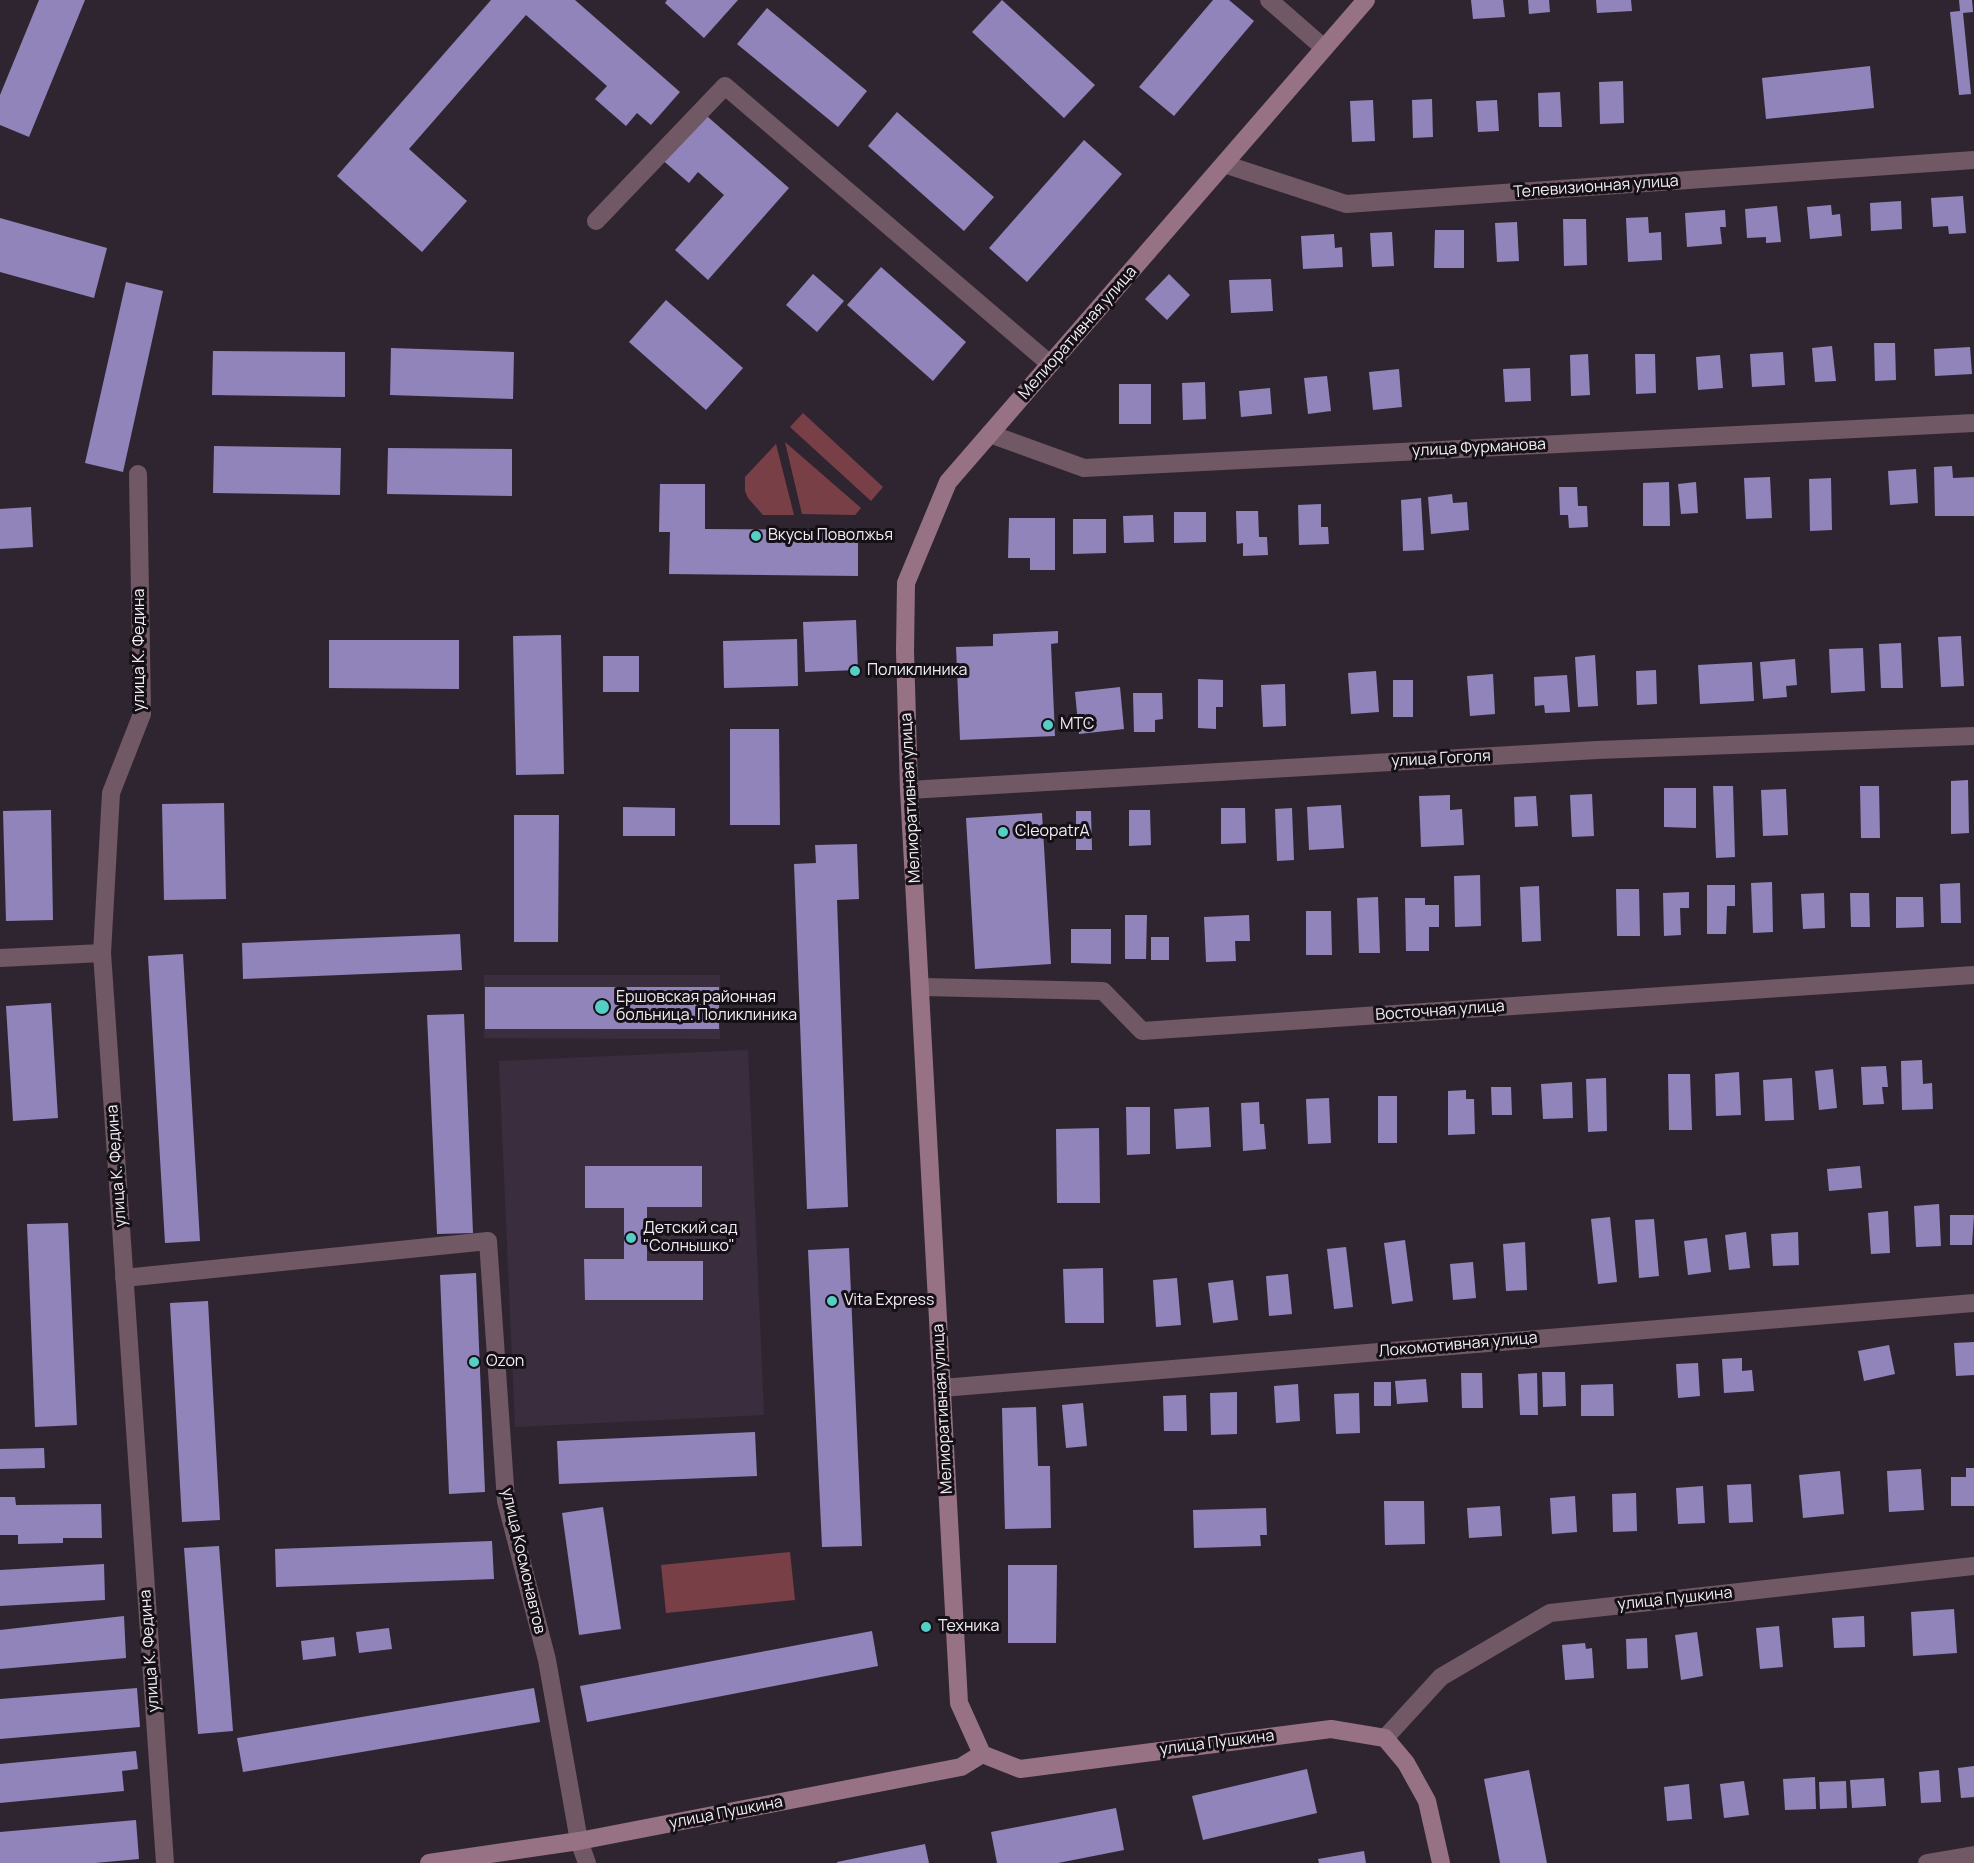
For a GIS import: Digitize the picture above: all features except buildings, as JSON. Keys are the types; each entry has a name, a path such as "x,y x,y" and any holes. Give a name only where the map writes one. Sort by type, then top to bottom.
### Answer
{"main road":[{"name":"Мелиоративная улица","path":"982,1754 959,1703 922,987 909,790 905,651 906,583 948,482 1366,0"},
{"name":"улица Пушкина","path":"429,1863 579,1841 961,1767 982,1754 1020,1769 1331,1729 1385,1738"},
{"path":"1385,1738 1406,1763 1427,1801 1441,1863"}],"street":[{"path":"1269,0 1324,48"},
{"path":"596,221 724,86 1050,364"},
{"name":"Телевизионная улица","path":"1224,164 1346,204 1974,160"},
{"name":"улица Фурманова","path":"990,434 1084,468 1974,423"},
{"name":"улица К. Федина","path":"138,474 142,714 111,793 102,953 165,1863"},
{"name":"улица Гоголя","path":"909,790 1598,750 1974,736"},
{"path":"0,958 102,953"},
{"name":"Восточная улица","path":"922,987 1103,991 1142,1031 1974,975"},
{"name":"улица Космонавтов","path":"124,1278 488,1241 506,1501 546,1660 579,1841 587,1863"},
{"name":"Локомотивная улица","path":"942,1388 1974,1303"},
{"name":"улица Пушкина","path":"1385,1738 1441,1677 1550,1613 1974,1566"},
{"path":"1927,1863 1974,1855"}],"shaded area":[{"path":"803,413 883,487 871,501 790,427"},
{"path":"785,442 861,508 855,515 802,514"},
{"path":"776,444 794,515 763,515 745,491 745,477"},
{"name":"Ершовская районная больница. Поликлиника","path":"484,975 720,975 720,1039 484,1038"},
{"name":"Детский сад \"Солнышко\"","path":"748,1050 764,1415 515,1427 499,1061"},
{"path":"790,1552 795,1600 666,1613 661,1565"}],"place":[{"name":"Вкусы Поволжья","path":"756,536"},
{"name":"Поликлиника","path":"855,671"},
{"name":"МТС","path":"1048,725"},
{"name":"CleopatrA","path":"1003,832"},
{"name":"Ершовская районная больница. Поликлиника","path":"602,1007"},
{"name":"Детский сад \"Солнышко\"","path":"631,1238"},
{"name":"Vita Express","path":"832,1301"},
{"name":"Ozon","path":"474,1362"},
{"name":"Техника","path":"926,1627"}]}
